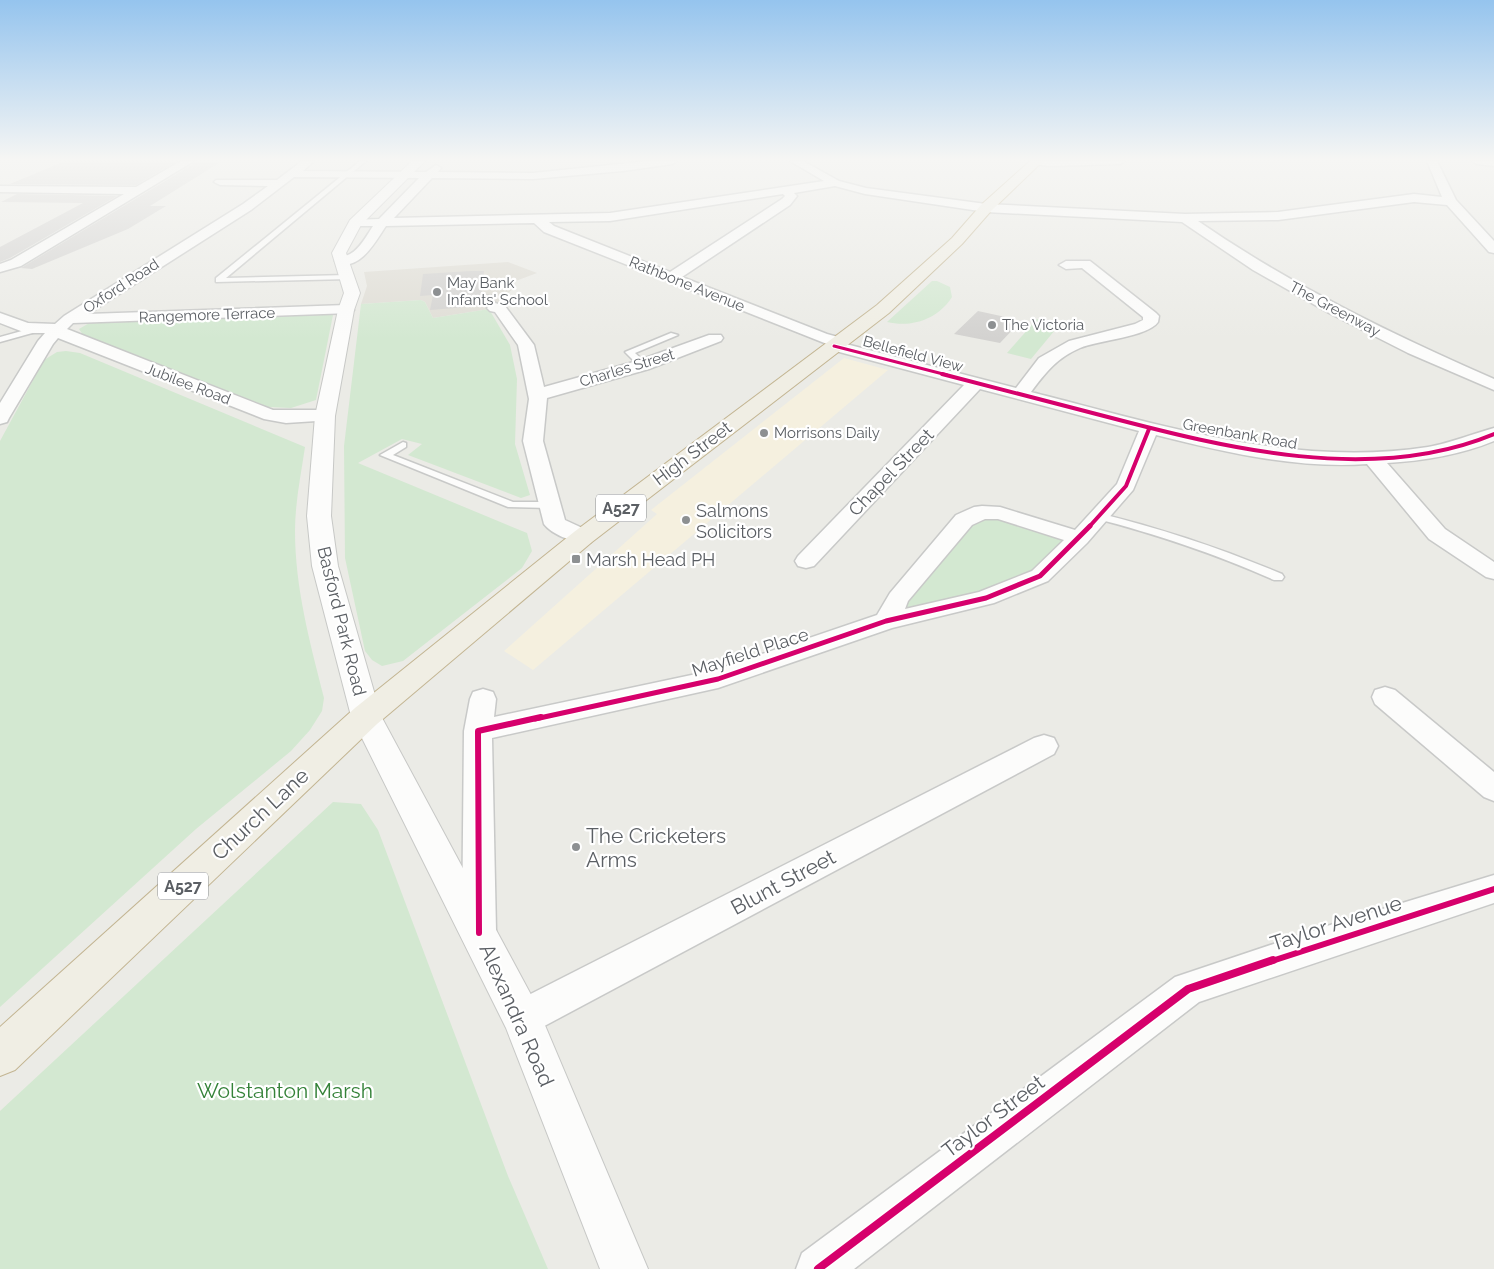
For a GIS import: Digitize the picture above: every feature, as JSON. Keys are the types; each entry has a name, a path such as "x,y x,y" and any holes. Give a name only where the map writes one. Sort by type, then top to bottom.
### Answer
{"highway":[{"name":"High Street","path":"366,716 584,537 678,463 883,309 957,241 975,220"},
{"name":"Church Lane","path":"0,1055 366,716"}],"main road":[{"name":"Basford Park Road","path":"358,220 355,223 340,253 352,293 346,310 325,416 319,516 325,566 366,716"},
{"name":"Alexandra Road","path":"366,716 522,1018 624,1269"}],"street":[{"path":"0,268 16,262 88,220"},
{"name":"Oxford Road","path":"2,411 42,348 64,324 226,220"},
{"path":"355,223 522,220"},
{"name":"Rathbone Avenue","path":"539,220 549,229 836,344"},
{"path":"670,278 758,220"},
{"name":"The Greenway","path":"1188,220 1213,238 1310,298 1443,363 1494,385"},
{"path":"1468,220 1494,249"},
{"name":"Basford Park Road","path":"345,269 363,250 382,222"},
{"path":"1020,395 1045,362 1074,344 1150,322 1151,316 1085,264 1066,265"},
{"path":"492,303 500,309 526,345 537,394 533,441 555,524 584,537"},
{"name":"Rangemore Terrace","path":"0,318 26,328 40,328 64,324 346,310"},
{"name":"Jubilee Road","path":"64,324 60,334 270,415 286,417 325,416"},
{"name":"Charles Street","path":"537,394 643,365 715,338"},
{"name":"Bellefield View","path":"836,344 981,384"},
{"name":"Greenbank Road","path":"981,384 1149,429 1244,450 1301,457 1374,460 1441,452 1469,445 1494,434"},
{"name":"Chapel Street","path":"806,561 981,384"},
{"name":"Mayfield Place","path":"478,731 718,679 886,621 986,598 1040,576 1079,538 1126,486 1149,429"},
{"path":"1374,460 1437,534 1494,572"},
{"path":"886,621 898,598 964,520 982,512 1000,513 1079,538"},
{"path":"1385,697 1494,789"},
{"path":"479,933 478,731 482,699"},
{"name":"Blunt Street","path":"522,1018 1044,746"},
{"name":"Taylor Avenue","path":"1188,990 1327,942 1494,889"},
{"name":"Taylor Street","path":"818,1269 1188,990"}],"lane":[{"path":"291,220 219,280 345,269"},
{"path":"0,340 40,328"},
{"path":"643,365 629,352 674,335"},
{"path":"403,445 385,455 512,505 550,505"},
{"path":"1098,516 1162,532 1225,554 1278,577"}],"shaded area":[{"name":"May Bank Infants' School","path":"508,262 537,273 513,282 513,289 507,294 504,303 489,309 433,318 425,302 421,300 361,304 367,286 364,272"},
{"path":"844,358 888,370 533,670 504,651 657,514 651,510"}],"green space":[{"path":"932,281 937,281 950,287 952,297 946,305 932,316 915,323 896,324 887,322"},
{"path":"421,300 425,302 433,318 489,309 510,345 517,379 515,444 530,495 521,498 408,455 422,444 402,439 358,463 527,533 532,551 522,568 403,661 382,666 372,660 365,651 345,558 344,446 361,304"},
{"path":"321,313 333,315 316,400 291,408 268,407 83,335 79,329 91,322"},
{"path":"1037,319 1060,324 1031,359 1007,353"},
{"path":"57,352 80,353 305,447 296,510 296,552 304,615 324,698 322,711 310,730 291,751 196,829 0,1007 0,441 44,360"},
{"path":"982,512 1079,538 1040,576 886,621"},
{"name":"Wolstanton Marsh","path":"333,802 361,804 378,830 508,1176 548,1269 0,1269 0,1111"}],"building":[{"path":"51,220 75,220 0,262 0,247"},
{"path":"100,220 143,220 128,229 32,269 21,268"},
{"path":"484,271 480,306 430,310 433,295 420,296 423,274"},
{"name":"The Victoria","path":"978,311 1010,318 1006,323 1017,325 1000,343 954,334"}],"cycle path":[{"path":"834,346 1194,439 1277,454 1318,458 1360,459 1403,456 1450,449 1494,434"},
{"path":"479,933 478,731 718,679 886,621 986,598 1040,576 1079,538 1126,486 1149,429"},
{"path":"818,1269 1188,989 1494,889"}],"place":[{"name":"May Bank Infants' School","path":"437,292"},
{"name":"The Victoria","path":"992,325"},
{"name":"Morrisons Daily","path":"764,433"},
{"name":"Salmons Solicitors","path":"686,520"},
{"name":"Marsh Head PH","path":"576,559"},
{"name":"The Cricketers Arms","path":"576,847"}]}
